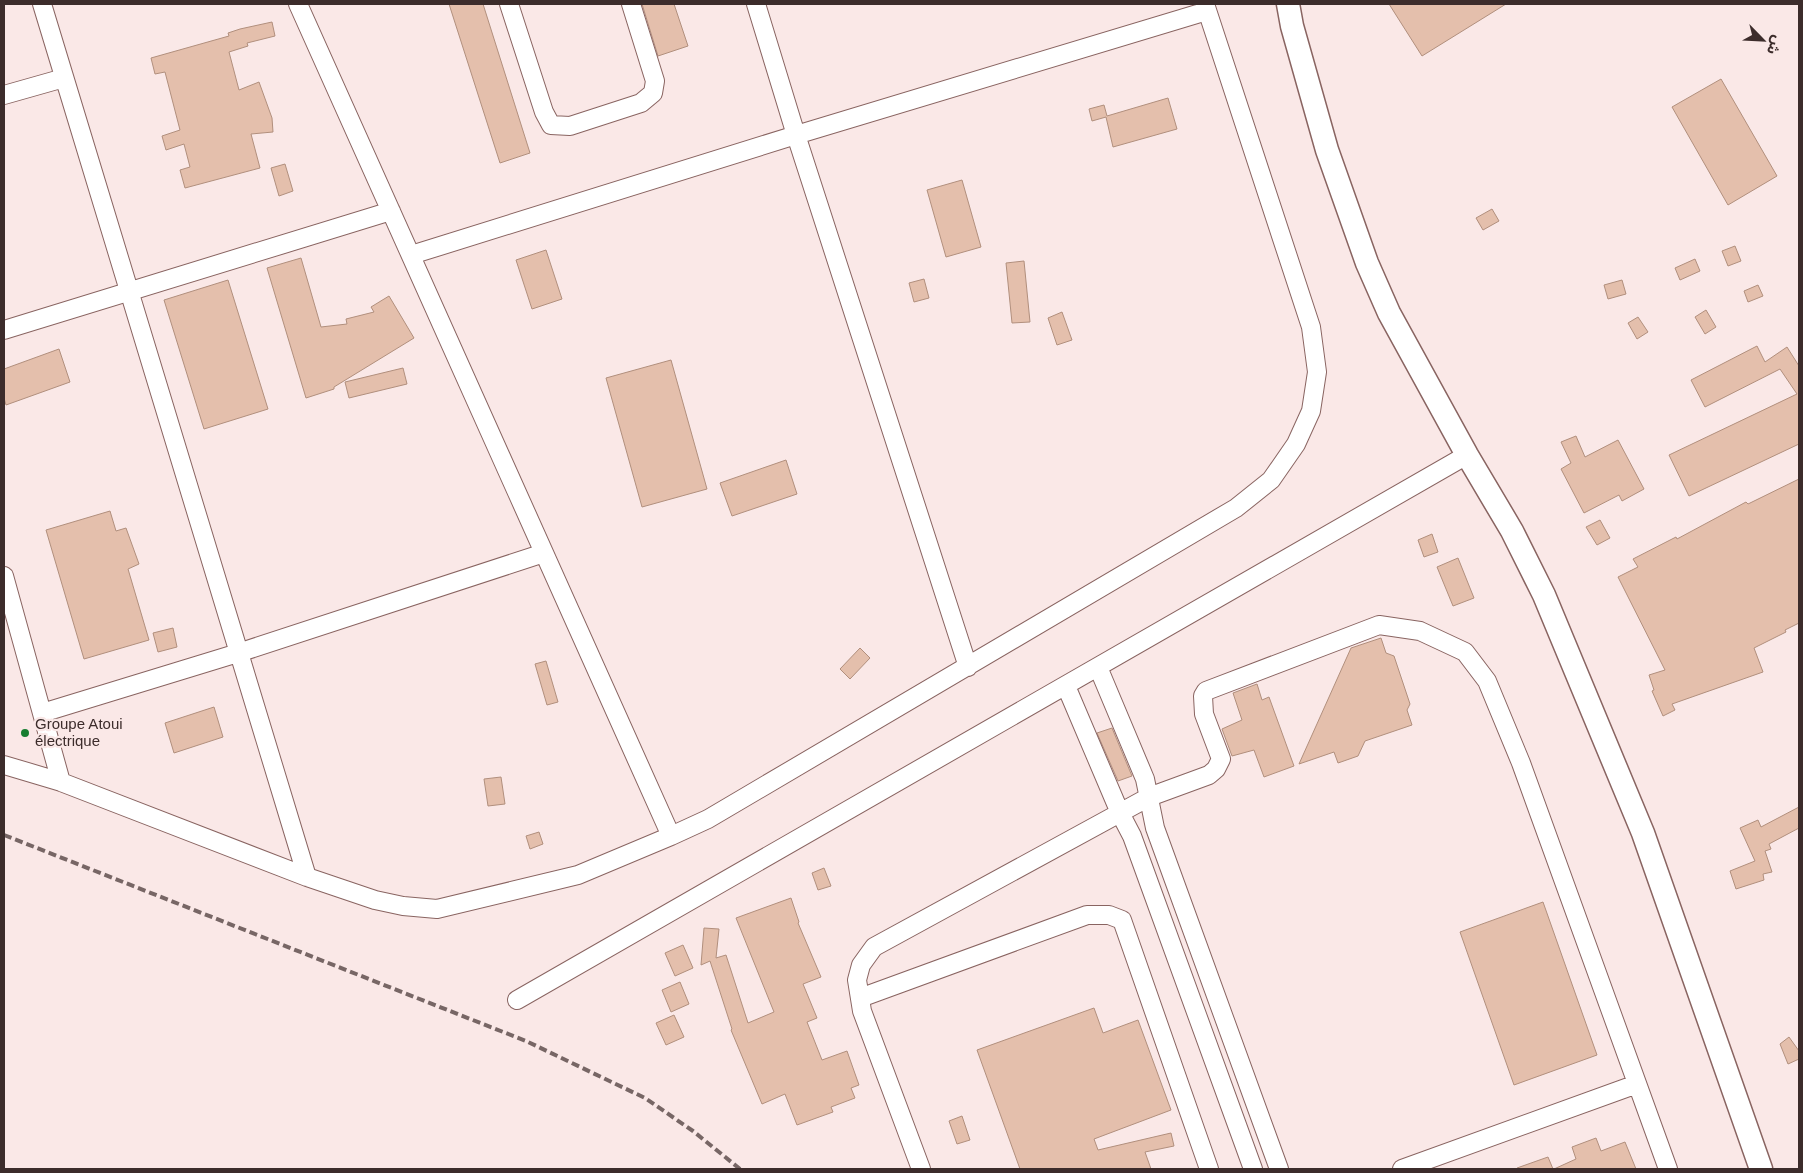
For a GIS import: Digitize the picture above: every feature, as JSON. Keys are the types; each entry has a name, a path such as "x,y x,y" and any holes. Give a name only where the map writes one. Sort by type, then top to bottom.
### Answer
{"main road":[{"path":"1288,4 1292,26 1327,150 1368,263 1389,313 1467,455 1512,531 1544,595 1643,833 1761,1169"}],"street":[{"path":"42,4 307,877"},
{"path":"298,4 671,836"},
{"path":"509,4 544,112 551,125 570,126 642,103 653,93 655,82 631,4"},
{"path":"756,4 796,135 968,667"},
{"path":"4,765 62,782 307,877 375,900 403,906 437,909 578,875 708,819 1236,508 1271,480 1296,444 1311,411 1317,372 1311,327 1206,8 411,255"},
{"path":"4,95 64,78"},
{"path":"4,330 391,211"},
{"path":"517,1000 1467,455"},
{"path":"42,713 238,653 544,553"},
{"path":"4,576 62,782"},
{"path":"921,1169 862,1011 857,980 861,965 874,947 1149,797 1209,775 1216,769 1221,759 1204,714 1202,702 1206,691 1379,625 1420,630 1465,652 1487,681 1521,762 1668,1169"},
{"path":"1098,667 1145,779 1155,828 1278,1169"},
{"path":"1066,686 1120,813 1132,836 1253,1169"},
{"path":"860,998 1087,915 1109,915 1122,920 1209,1169"},
{"path":"1402,1169 1637,1084"}],"building":[{"path":"449,4 483,4 530,153 500,163"},
{"path":"642,4 674,4 688,46 658,56"},
{"path":"1389,4 1506,4 1422,56"},
{"path":"272,22 275,36 247,43 248,46 229,52 239,90 259,82 272,118 273,132 251,134 260,168 185,188 180,170 190,167 184,144 166,150 162,136 180,130 165,72 155,74 151,58 229,36 228,33 240,29"},
{"path":"1721,79 1777,176 1728,205 1672,107"},
{"path":"1168,98 1177,129 1113,147 1106,117 1092,121 1089,109 1104,105 1107,116"},
{"path":"285,164 293,191 279,196 271,168"},
{"path":"962,180 981,247 946,257 927,190"},
{"path":"1492,209 1499,221 1483,230 1476,218"},
{"path":"1735,246 1741,261 1728,266 1722,251"},
{"path":"546,250 562,299 532,309 516,260"},
{"path":"301,258 321,327 347,324 346,319 374,312 371,307 389,296 414,338 334,387 334,389 306,398 267,268"},
{"path":"1695,259 1700,271 1680,280 1675,268"},
{"path":"1024,261 1030,322 1012,323 1006,263"},
{"path":"924,279 929,298 914,302 909,283"},
{"path":"228,280 268,409 204,429 164,300"},
{"path":"1622,280 1626,294 1608,299 1604,285"},
{"path":"1758,285 1763,296 1748,302 1744,291"},
{"path":"1706,310 1716,327 1705,334 1695,317"},
{"path":"1062,312 1072,340 1057,345 1048,318"},
{"path":"1638,317 1648,332 1637,339 1628,323"},
{"path":"1757,346 1765,362 1787,347 1799,366 1799,444 1689,496 1669,455 1797,394 1780,369 1705,407 1691,380"},
{"path":"59,349 70,382 6,405 4,398 4,369"},
{"path":"671,360 707,489 642,507 606,378"},
{"path":"403,368 407,384 349,398 345,382"},
{"path":"1576,436 1585,457 1618,440 1644,489 1622,501 1619,495 1584,513 1561,469 1571,463 1561,442"},
{"path":"786,460 797,494 732,516 720,483"},
{"path":"1799,479 1799,623 1785,630 1786,632 1754,648 1763,672 1672,704 1675,710 1663,716 1652,691 1654,690 1649,675 1665,670 1618,577 1638,567 1633,559 1676,537 1677,539 1746,502 1748,504"},
{"path":"110,511 116,531 126,528 139,564 128,569 149,640 84,659 46,530"},
{"path":"1600,520 1610,538 1597,545 1586,527"},
{"path":"1432,534 1438,552 1424,557 1418,540"},
{"path":"1458,558 1474,598 1453,606 1437,567"},
{"path":"173,628 177,647 158,652 153,633"},
{"path":"1381,638 1386,653 1394,656 1410,704 1407,710 1412,725 1365,741 1358,756 1338,763 1334,752 1299,764 1351,648"},
{"path":"860,648 870,658 850,679 840,669"},
{"path":"546,661 558,702 547,705 535,664"},
{"path":"1257,684 1262,700 1269,697 1294,766 1264,777 1254,750 1232,756 1222,729 1242,720 1233,693"},
{"path":"214,707 223,737 174,753 165,723"},
{"path":"1112,728 1132,776 1118,781 1097,733"},
{"path":"501,777 505,804 488,806 484,779"},
{"path":"1799,807 1799,828 1769,844 1771,849 1765,851 1772,872 1763,874 1764,880 1736,889 1730,871 1755,861 1740,828 1758,820 1761,827"},
{"path":"539,832 543,844 530,849 526,836"},
{"path":"824,868 831,886 818,890 812,873"},
{"path":"791,898 798,923 821,977 803,984 817,1018 807,1022 822,1060 847,1051 859,1085 851,1088 855,1098 831,1107 833,1112 797,1125 785,1094 762,1104 731,1030 710,961 701,965 704,928 719,929 716,958 726,955 748,1023 774,1012 736,918"},
{"path":"1543,902 1597,1055 1514,1085 1460,932"},
{"path":"683,945 693,968 675,976 665,953"},
{"path":"680,982 689,1004 671,1012 662,990"},
{"path":"1094,1008 1103,1033 1138,1020 1171,1110 1094,1139 1098,1150 1171,1133 1174,1146 1145,1152 1151,1169 1020,1169 977,1050"},
{"path":"674,1015 684,1037 666,1045 656,1023"},
{"path":"1789,1037 1799,1051 1799,1059 1788,1064 1780,1044"},
{"path":"962,1116 970,1140 957,1144 949,1121"},
{"path":"1596,1138 1601,1151 1625,1142 1636,1169 1554,1169 1576,1159 1572,1147"},
{"path":"1548,1157 1553,1169 1517,1168"}],"railway":[{"path":"4,835 526,1041 645,1098 693,1131 740,1169"}],"place":[{"name":"Groupe Atoui électrique","path":"25,733"}]}
